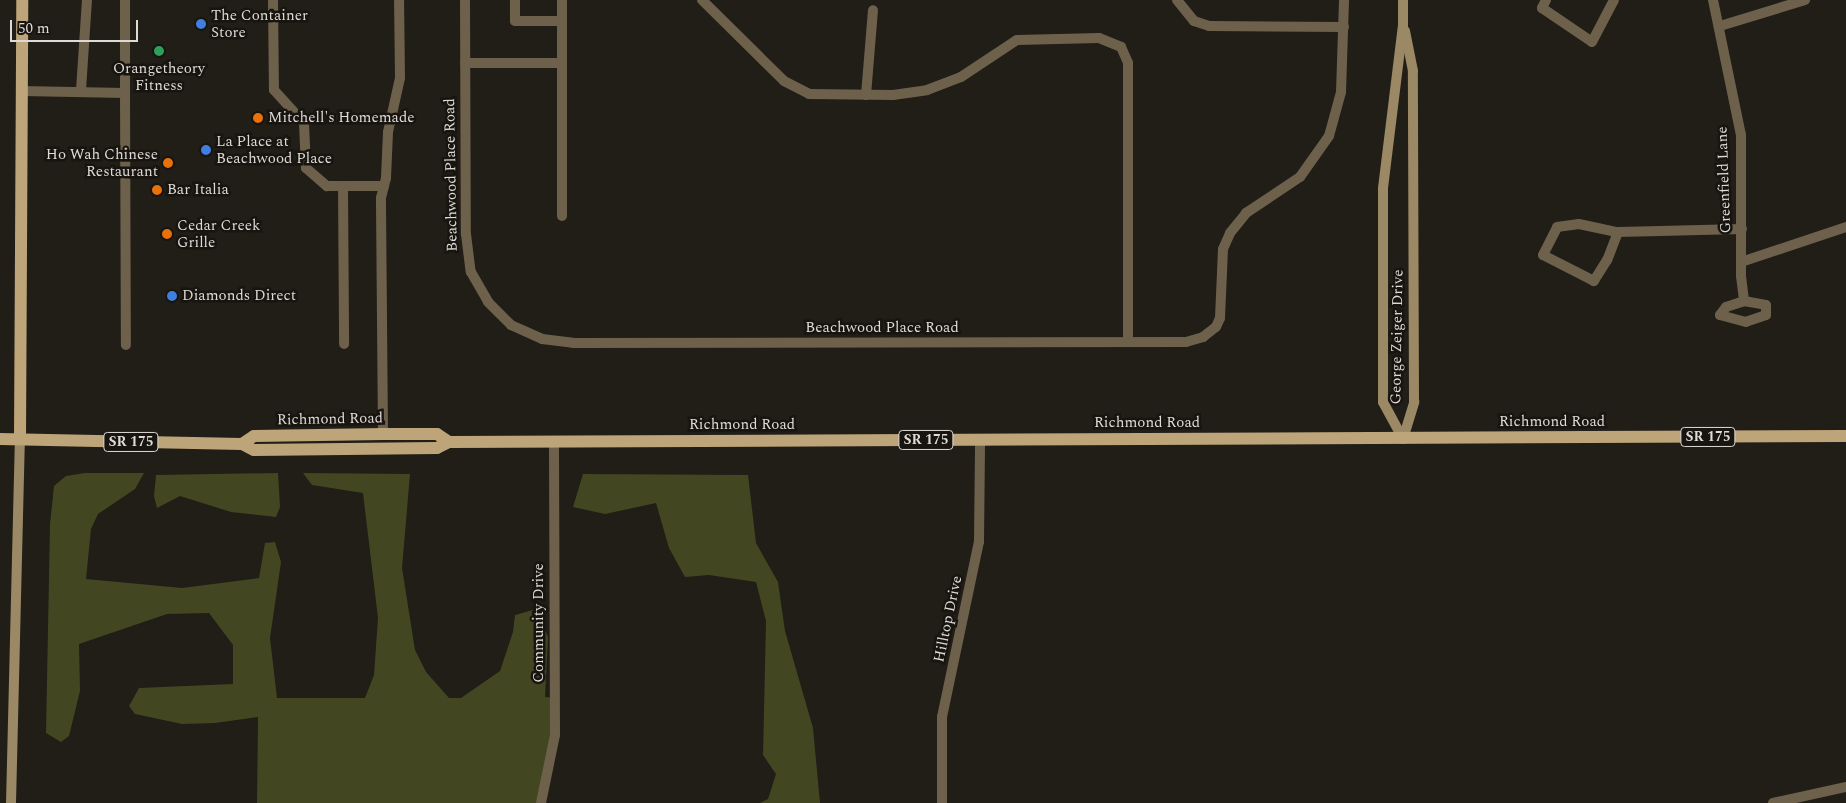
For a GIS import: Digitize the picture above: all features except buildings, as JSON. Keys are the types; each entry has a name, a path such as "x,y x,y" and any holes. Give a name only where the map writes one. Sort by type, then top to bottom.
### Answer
{"main road":[{"path":"20,439 22,0"},
{"name":"Richmond Road","path":"242,444 254,436 383,434 437,434 449,442"},
{"name":"Richmond Road","path":"0,439 242,444 254,450 437,448 449,442 1846,436"}],"street":[{"path":"81,90 87,0"},
{"path":"125,0 126,345"},
{"path":"273,0 274,90 306,128 306,168 324,185 384,186"},
{"path":"383,434 381,198 384,186 386,141 400,78 399,0"},
{"name":"Beachwood Place Road","path":"465,0 467,258 477,285 488,302 524,333 550,341 573,343 1128,342 1195,340 1216,327 1222,309 1223,248 1230,233 1246,214 1300,177 1329,136 1341,92 1344,0"},
{"path":"515,0 515,21 562,21"},
{"path":"562,0 562,216"},
{"path":"702,0 784,81 796,90 809,94 905,95 945,84 971,72 1017,40 1098,38 1121,47 1128,63 1128,342"},
{"path":"1177,0 1194,21 1209,26 1344,27"},
{"name":"George Zeiger Drive","path":"1403,0 1403,25 1390,111 1383,189 1382,236 1383,402 1403,439"},
{"path":"1546,0 1542,8 1592,42 1614,0"},
{"name":"Greenfield Lane","path":"1713,0 1720,26 1741,135 1741,262 1744,301"},
{"path":"1720,26 1805,0"},
{"path":"866,95 872,10"},
{"name":"George Zeiger Drive","path":"1403,25 1413,71 1414,402 1403,439"},
{"path":"465,63 562,63"},
{"path":"22,91 81,90 125,93"},
{"path":"343,186 344,344"},
{"path":"1618,232 1607,260 1594,281 1543,255 1557,226 1579,224 1618,232 1742,229"},
{"path":"1741,262 1846,228"},
{"path":"11,803 20,439"},
{"name":"Hilltop Drive","path":"942,803 942,718 979,542 980,440"},
{"name":"Community Drive","path":"541,803 555,735 554,442"},
{"path":"1774,803 1846,787"}],"green space":[{"path":"85,473 144,473 135,489 98,514 91,529 86,579 182,588 259,578 265,543 275,542 281,562 270,638 277,698 365,698 374,675 378,618 363,493 312,485 303,473 410,474 402,568 415,650 426,672 449,698 461,698 500,671 513,632 515,615 533,610 540,616 548,637 545,697 555,698 541,803 257,803 258,717 215,723 182,724 135,714 129,706 139,688 233,684 233,645 209,613 167,614 79,644 80,691 69,736 61,742 46,733 50,524 54,486 66,476"},
{"path":"278,473 280,507 276,517 231,512 180,496 157,508 154,496 156,475"},
{"path":"583,474 748,475 756,543 778,582 785,631 813,728 820,803 760,803 768,799 776,774 763,755 766,621 756,582 709,575 685,577 669,548 656,503 605,514 573,507"}],"place":[{"name":"The Container Store","path":"201,24"},
{"name":"Orangetheory Fitness","path":"159,51"},
{"name":"Mitchell's Homemade","path":"258,118"},
{"name":"La Place at Beachwood Place","path":"206,150"},
{"name":"Ho Wah Chinese Restaurant","path":"168,163"},
{"name":"Bar Italia","path":"157,190"},
{"name":"Cedar Creek Grille","path":"167,234"},
{"name":"Diamonds Direct","path":"172,296"}]}
